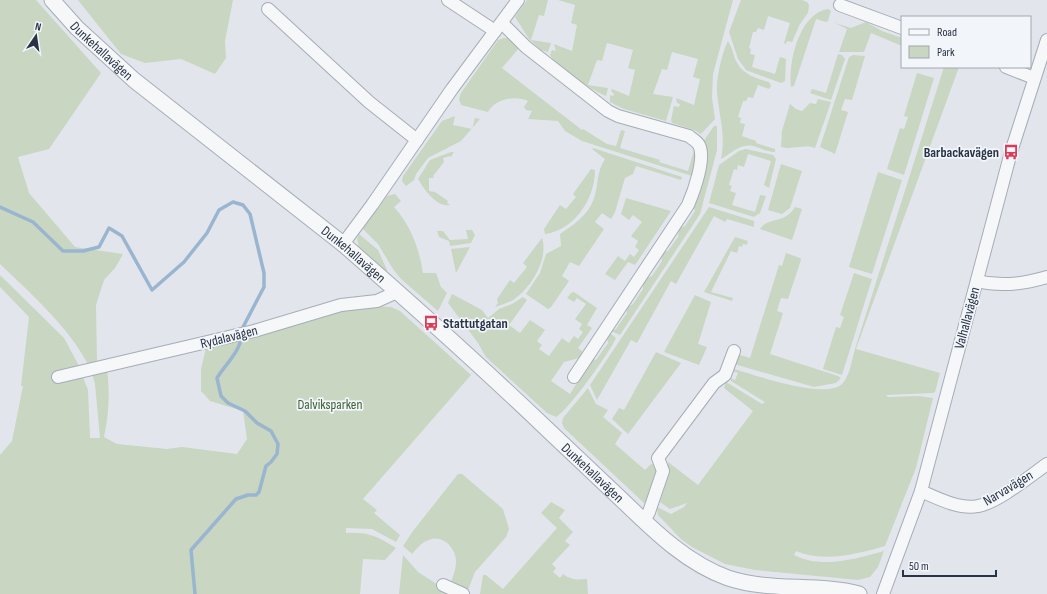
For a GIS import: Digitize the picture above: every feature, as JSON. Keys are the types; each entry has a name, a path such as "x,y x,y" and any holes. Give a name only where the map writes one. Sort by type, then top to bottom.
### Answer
{"street":[{"name":"Dunkehallavägen","path":"52,0 77,28 134,80 344,244 527,410 644,521 691,560 754,588 827,589 859,594"},
{"path":"448,0 498,27 608,110 618,116 689,136 698,144 702,155 694,192 688,204 574,377"},
{"path":"344,244 447,95 518,0"},
{"path":"840,5 901,28"},
{"path":"268,9 369,102 417,140"},
{"name":"Valhallavägen","path":"882,594 921,491 1011,152 1047,40"},
{"path":"1009,68 1034,78"},
{"path":"977,282 1006,285 1027,283 1047,277"},
{"name":"Rydalavägen","path":"58,377 218,340 341,305 377,301 397,292"},
{"path":"644,521 650,512 663,471 658,458 714,383 725,376 734,351"},
{"name":"Narvavägen","path":"921,491 946,501 977,506 991,501 1047,464"},
{"path":"443,585 463,594"}],"green space":[{"path":"0,0 36,0 101,73 49,149 18,157 29,193 75,247 123,254 115,268 104,280 96,305 97,362 88,364 79,349 59,323 0,264"},
{"path":"78,0 233,0 225,41 226,58 215,74 181,59 145,63 121,54"},
{"path":"527,0 548,0 544,16 539,15 531,40 551,43 548,52 541,50 529,39 515,17"},
{"path":"558,0 733,0 713,74 712,98 715,119 701,134 694,130 672,123 671,120 674,106 679,107 680,104 677,103 676,98 694,105 700,79 693,77 698,59 672,52 667,70 662,69 653,94 673,97 666,121 624,109 610,102 610,95 613,96 614,94 611,91 612,89 629,96 635,70 628,68 633,50 607,43 602,61 597,60 588,85 608,88 606,96 584,84 567,72 550,55 552,50 556,51 554,44 572,51 577,25 571,23 575,5"},
{"path":"741,0 802,0 807,2 809,5 808,13 800,24 792,42 787,41 786,44 784,43 790,23 768,16 764,30 758,28 756,32 753,32 749,48 751,49 750,54 755,55 752,67 775,74 780,57 786,59 785,81 781,83 746,70 738,59 729,32"},
{"path":"828,9 831,11 828,21 826,22 816,19 794,86 791,87 791,65 798,40 803,29 818,13"},
{"path":"866,22 882,31 901,38 901,46 871,33 864,52 839,52 847,29 835,23 851,28"},
{"path":"509,38 519,48 502,68 582,130 583,129 607,144 616,146 621,130 625,131 620,148 660,160 659,162 688,171 695,147 697,152 692,176 582,141 565,131 558,121 528,119 532,111 526,110 524,107 528,101 523,99 511,98 500,101 488,112 461,105 459,99 461,93 498,40"},
{"path":"728,41 735,59 741,68 753,77 769,82 771,86 769,89 758,85 753,98 748,97 746,101 743,101 738,117 741,118 740,123 745,124 742,136 756,141 756,143 775,149 775,152 748,145 740,147 721,159 723,142 717,87 718,73"},
{"path":"838,54 842,55 845,59 831,100 810,93 812,89 826,93"},
{"path":"853,55 865,56 852,100 845,99 841,110 848,112 835,154 820,147 849,57"},
{"path":"944,68 959,68 856,349 940,373 935,392 933,393 886,395 888,397 918,396 933,398 916,468 885,546 840,556 829,557 807,555 796,551 794,555 805,559 827,562 862,557 884,551 878,567 870,577 858,580 755,570 725,564 692,547 681,539 658,515 657,507 671,514 684,507 687,503 670,509 660,502 667,480 668,462 698,485 753,411 724,388 726,382 762,404 765,402 731,381 731,378 735,380 738,373 732,371 734,369 773,381 806,388 833,388 845,381"},
{"path":"917,73 934,78 904,175 887,169 900,128 904,129 908,117 904,116"},
{"path":"818,99 831,102 815,148 781,147 782,131 790,104 796,109 802,111 810,103 816,104"},
{"path":"455,116 453,125 471,129 461,141 428,158 416,174 414,180 406,186 402,181 403,176 442,121"},
{"path":"475,118 480,119 472,128"},
{"path":"714,126 717,126 717,150 700,214 620,335 611,331 616,329 627,313 626,308 633,304 643,289 643,284 646,278 652,276 662,261 661,256 663,252 668,251 678,237 679,228 685,226 695,211 693,204 702,181 706,165 707,156 703,142"},
{"path":"593,148 682,177 681,180 636,166 633,174 625,178 615,212 611,219 602,213 595,222 604,229 579,266 570,262 562,276 569,281 548,309 526,294 540,273 546,254 561,246 560,234 584,215 591,206 600,169 605,159 592,149"},
{"path":"746,149 773,155 776,159 769,188 764,185 771,161 748,154 744,167 738,165 737,170 734,169 729,185 732,186 730,191 736,193 732,205 755,212 760,195 766,196 760,213 754,217 709,203 719,165 739,151"},
{"path":"454,152 451,157 443,158 444,162 433,176 434,178 429,178 429,191 435,192 448,201 447,203 450,205 445,205 440,204 431,197 418,179 430,160"},
{"path":"781,164 802,171 790,208 782,214 768,210"},
{"path":"591,169 595,170 594,181 587,202 581,211 565,226 556,231 545,234 544,229 560,205 566,209 576,197 573,194"},
{"path":"878,172 902,180 872,274 849,267"},
{"path":"395,194 401,201 394,207 410,230 417,246 423,273 436,273 441,287 447,293 438,311 401,279 378,244 363,229 387,196"},
{"path":"626,198 671,211 635,265 628,262 615,280 605,274 618,256 625,261 630,254 634,257 639,250 635,247 638,241 631,236 642,222 633,215 629,220 621,214"},
{"path":"709,207 754,221 754,227 727,219 725,222 714,216 676,284 671,281 637,343 631,340 597,400 590,385"},
{"path":"795,207 802,209 792,240 760,229 764,225 791,213"},
{"path":"466,230 472,230 475,235 471,243 450,246 449,241 439,237 437,231 443,231 450,240 468,239"},
{"path":"359,234 378,250 387,272 359,247 357,239"},
{"path":"735,237 748,241 747,245 743,244 742,247 739,246 737,253 731,251 711,292 733,298 732,301 704,292"},
{"path":"542,238 543,255 536,273 526,289 513,300 495,307 498,303 497,299 510,280 514,283 527,267 523,263"},
{"path":"470,247 456,273 451,249"},
{"path":"786,253 800,258 801,260 788,299 781,298 777,311 783,313 770,354 838,376 841,378 836,383 814,387 734,364 737,354 750,358 779,265 782,266"},
{"path":"854,273 872,279 842,375 823,369 836,327 840,328 844,317 840,315"},
{"name":"Dalviksparken","path":"0,275 64,338 78,364 88,390 90,438 100,438 95,384 92,374 107,369 108,403 104,437 117,444 167,449 182,447 237,454 247,439 243,411 210,401 201,391 201,369 206,348 342,310 377,306 391,307 400,311 471,375 363,499 377,510 374,513 400,535 396,542 372,529 346,528 346,533 366,534 383,540 396,548 385,560 363,559 360,594 0,594 0,455 12,441 23,386 21,386 29,317 0,287"},
{"path":"574,292 597,308 587,325 592,328 578,348 582,351 583,355 579,358 564,362 551,381 570,394 592,358 596,360 608,343 607,337 610,333 616,338 606,355 570,404 556,417 547,413 486,357 478,343 448,303 452,294 482,310 488,318 499,309 512,304 523,297 527,300 509,325 520,333 530,320 545,330 537,341 542,345 539,349 549,356 562,338 569,343 574,336 578,339 583,332 579,329 582,324 575,319 586,304 577,298 574,302 567,298"},
{"path":"695,295 711,302 698,344 707,347 699,365 664,352"},
{"path":"656,352 681,363 628,434 612,419 619,408 624,410"},
{"path":"588,388 596,404 608,410 603,417 622,433 615,444 645,470 651,464 659,466 646,503 644,503 564,428 562,423 563,418"},
{"path":"458,474 462,474 503,509 509,529 506,537 475,572 468,590 451,583 456,567 456,561 454,551 447,543 439,539 426,541 412,554 403,546"},
{"path":"551,502 565,510 559,518 573,532 565,541 570,545 552,564 556,568 553,572 560,578 563,574 574,579 587,579 588,594 480,594 483,575 486,575 503,589 557,528 541,513"},
{"path":"403,555 418,572 452,594 399,594"}],"waterway":[{"path":"0,207 33,222 63,251 83,251 99,247 109,228 122,236 152,290 184,262 207,233 219,210 233,202 243,205 250,214 264,273 264,287 242,329"},
{"path":"195,594 191,550 236,499 248,495 256,495 259,492 266,466 277,454 278,444 271,431 257,423 245,411 228,403 221,396 217,378 236,352 240,343"}],"place":[{"name":"Barbackavägen","path":"1011,152"},
{"name":"Stattutgatan","path":"431,323"}]}
